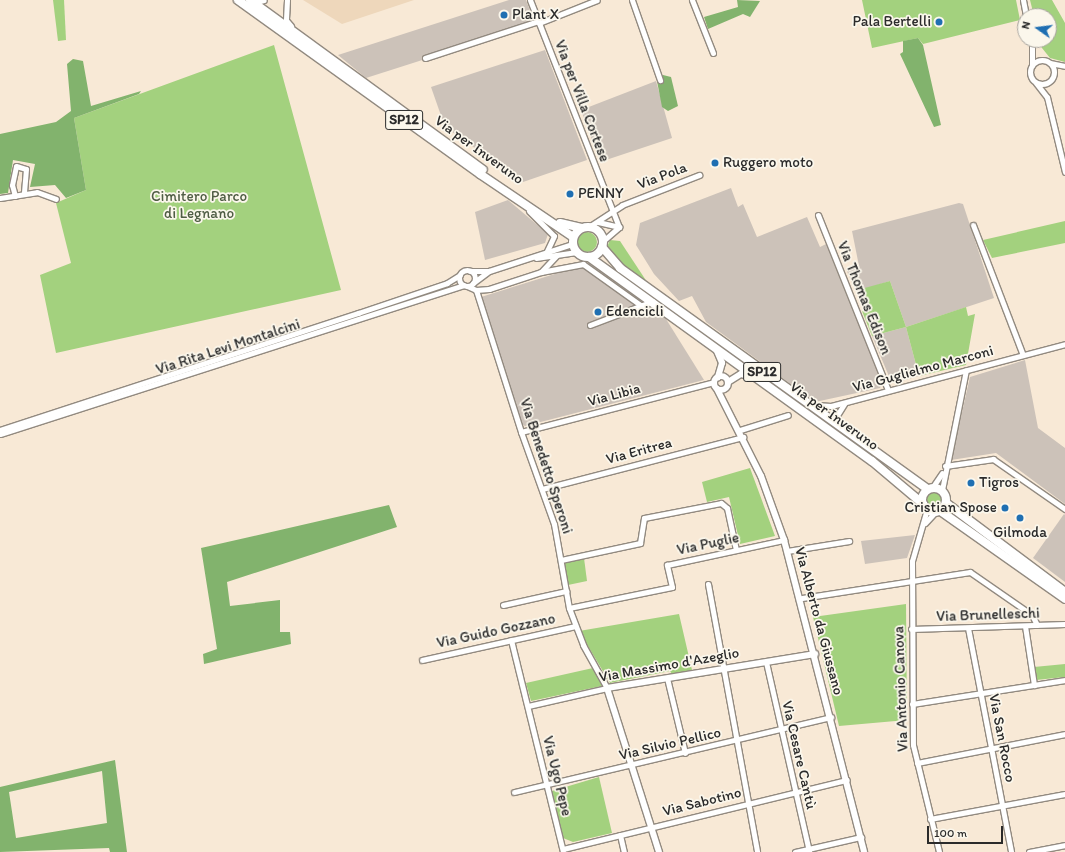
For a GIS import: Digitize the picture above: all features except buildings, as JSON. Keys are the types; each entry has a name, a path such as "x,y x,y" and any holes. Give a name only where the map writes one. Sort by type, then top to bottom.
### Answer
{"main road":[{"name":"Via per Inveruno","path":"238,0 573,240"},
{"name":"Via per Inveruno","path":"251,1 538,210 562,224 580,228"},
{"path":"594,224 599,231 602,244 589,257 577,252 573,240 580,228 594,224"},
{"name":"Via per Inveruno","path":"602,244 620,268 848,434 930,489"},
{"name":"Via per Inveruno","path":"589,257 653,301 883,470 925,506"},
{"path":"1065,592 946,502 942,490 930,489 925,506 938,511 1065,599"},
{"path":"938,511 946,502"}],"street":[{"path":"251,1 264,0"},
{"path":"287,0 285,14 290,26 364,83"},
{"name":"Via per Villa Cortese","path":"530,0 619,227"},
{"path":"425,58 538,22 590,1 597,0"},
{"path":"632,0 660,80"},
{"path":"692,0 713,53"},
{"path":"1033,48 1030,73 1047,97 1065,172"},
{"path":"1034,48 1048,62 1065,67"},
{"path":"1032,66 1048,62"},
{"path":"1047,97 1052,79 1048,62"},
{"path":"1036,83 1052,79 1065,67"},
{"path":"14,196 12,185 16,166 26,169 24,193"},
{"name":"Via Pola","path":"612,210 699,175"},
{"path":"0,198 24,193 46,193 56,199"},
{"name":"Via per Inveruno","path":"520,202 552,230 554,240 546,252"},
{"path":"594,224 612,210"},
{"name":"Via Thomas Edison","path":"818,215 888,390"},
{"path":"594,224 619,227"},
{"path":"973,225 1022,355"},
{"path":"602,244 619,227"},
{"path":"473,283 489,271 546,252 573,240"},
{"path":"524,260 556,257 577,252"},
{"path":"556,257 557,266 562,268"},
{"path":"541,272 556,257"},
{"path":"460,275 465,285 476,290 541,272 583,264 643,307"},
{"path":"469,270 489,271"},
{"path":"469,270 474,276 473,283"},
{"name":"Via Rita Levi Montalcini","path":"0,430 447,283 469,270"},
{"name":"Via Rita Levi Montalcini","path":"0,434 473,283"},
{"name":"Via Benedetto Speroni","path":"476,290 521,432 554,524 569,608 575,626 607,688 630,766 659,852"},
{"path":"590,325 643,307 653,301"},
{"path":"710,344 722,363 716,380 726,385"},
{"name":"Via Guglielmo Marconi","path":"790,392 821,407 845,403 888,390 1065,344"},
{"path":"942,490 944,468 966,370"},
{"path":"717,389 726,385 741,374 764,382"},
{"name":"Via Alberto da Giussano","path":"716,380 717,389 743,437 788,551 802,598 864,852"},
{"name":"Via Libia","path":"521,432 716,380"},
{"name":"Via Alberto da Giussano","path":"726,385 726,405"},
{"path":"845,403 836,417 848,434"},
{"path":"740,430 788,415"},
{"name":"Via Eritrea","path":"542,489 743,437"},
{"path":"930,489 944,468 994,459 1065,509"},
{"path":"561,560 640,543 644,518 721,503 727,508 736,550"},
{"name":"Via Antonio Canova","path":"925,506 924,524 914,549 911,629 912,704 916,762 939,852"},
{"name":"Via Antonio Canova","path":"924,524 938,511"},
{"name":"Via Puglie","path":"569,608 672,587 667,565 784,540"},
{"path":"788,551 849,541"},
{"path":"802,598 970,572 1032,615 1037,625"},
{"path":"708,584 726,669 757,852"},
{"path":"503,605 566,591"},
{"name":"Via Brunelleschi","path":"911,629 1065,624"},
{"name":"Via Guido Gozzano","path":"422,660 575,626"},
{"path":"1024,626 1034,685"},
{"name":"Via San Rocco","path":"968,628 982,694 1011,852"},
{"name":"Via Ugo Pepe","path":"510,640 528,706 563,850"},
{"name":"Via Massimo d'Azeglio","path":"528,706 607,688 815,654"},
{"name":"Via Cesare Cantù","path":"766,662 809,850"},
{"path":"667,678 685,753"},
{"path":"912,704 1065,680"},
{"name":"Via Silvio Pellico","path":"514,792 547,786 831,717"},
{"path":"916,762 1065,734"},
{"name":"Via Sabotino","path":"563,850 748,803 847,780"},
{"path":"930,819 1065,794"},
{"path":"620,835 624,852"},
{"path":"795,852 861,837"},
{"path":"1029,852 1065,845"}],"shaded area":[{"path":"303,0 414,0 342,24"},
{"path":"509,0 526,0 535,24 366,78 338,55"},
{"path":"545,50 587,160 523,182 445,127 431,87"},
{"path":"656,81 672,138 600,162 581,110"},
{"path":"731,188 738,207 743,204 757,237 807,217 820,247 826,244 882,383 880,388 815,402 706,322 692,296 679,301 654,274 636,245 640,223"},
{"path":"508,200 548,234 545,243 485,260 475,212"},
{"path":"959,203 963,204 994,298 906,327 890,281 856,292 846,269 859,266 852,231"},
{"path":"590,263 666,319 704,380 525,426 521,424 481,297"},
{"path":"906,327 919,376 895,383 891,381 872,336"},
{"path":"1025,360 1038,428 1065,448 1065,504 996,453 951,460 970,377"},
{"path":"1064,514 1065,515 1065,582 1033,558"},
{"path":"915,535 907,558 865,564 861,541"}],"green space":[{"path":"53,0 64,0 66,40 58,41"},
{"path":"737,0 760,1 750,17 743,14 708,29 704,17 738,7"},
{"name":"Pala Bertelli","path":"862,0 1016,0 1018,8 1017,21 923,44 918,38 872,48"},
{"path":"1030,0 1052,0 1057,8 1032,8"},
{"path":"1057,9 1065,23 1065,62 1050,58 1042,48 1057,48"},
{"path":"918,38 923,45 941,125 934,127 900,54 903,52 903,41"},
{"name":"Cimitero Parco di Legnano","path":"274,45 341,290 56,353 40,275 71,263 56,203 86,190 74,118"},
{"path":"73,59 83,61 91,106 141,91 139,94 74,118 86,190 66,198 55,185 30,187 35,164 13,160 8,193 0,194 0,134 56,122 71,111 67,64"},
{"path":"663,75 671,77 678,106 668,111 662,107 657,81"},
{"path":"1065,221 1065,243 992,258 983,240"},
{"path":"587,232 594,235 597,242 594,249 587,252 580,249 577,242 580,235"},
{"path":"610,240 620,241 651,288 622,266 607,247"},
{"path":"890,281 906,327 872,336 862,311 868,308 861,289"},
{"path":"966,307 968,316 975,314 966,365 919,376 906,327"},
{"path":"750,468 775,536 740,544 729,497 707,502 702,482"},
{"path":"931,492 937,492 942,497 940,506 937,508 931,508 926,503 926,497"},
{"path":"389,505 397,527 227,582 230,606 280,600 280,632 290,632 291,644 204,664 203,654 217,649 201,548"},
{"path":"584,558 587,581 568,585 564,563"},
{"path":"906,604 907,720 839,726 813,617"},
{"path":"679,614 692,670 672,674 670,671 610,683 579,631"},
{"path":"1065,664 1065,677 1036,680 1034,667"},
{"path":"593,668 602,686 531,701 526,683"},
{"path":"115,760 127,852 110,852 109,848 0,852 0,787","holes":["102,771 107,823 16,838 9,792"]},
{"path":"599,777 612,833 573,842 563,838 552,791"}],"place":[{"name":"Plant X","path":"504,15"},
{"name":"Pala Bertelli","path":"939,22"},
{"name":"Ruggero moto","path":"715,163"},
{"name":"PENNY","path":"570,194"},
{"name":"Edencicli","path":"598,312"},
{"name":"Tigros","path":"971,483"},
{"name":"Cristian Spose","path":"1005,508"},
{"name":"Gilmoda","path":"1020,518"}]}
